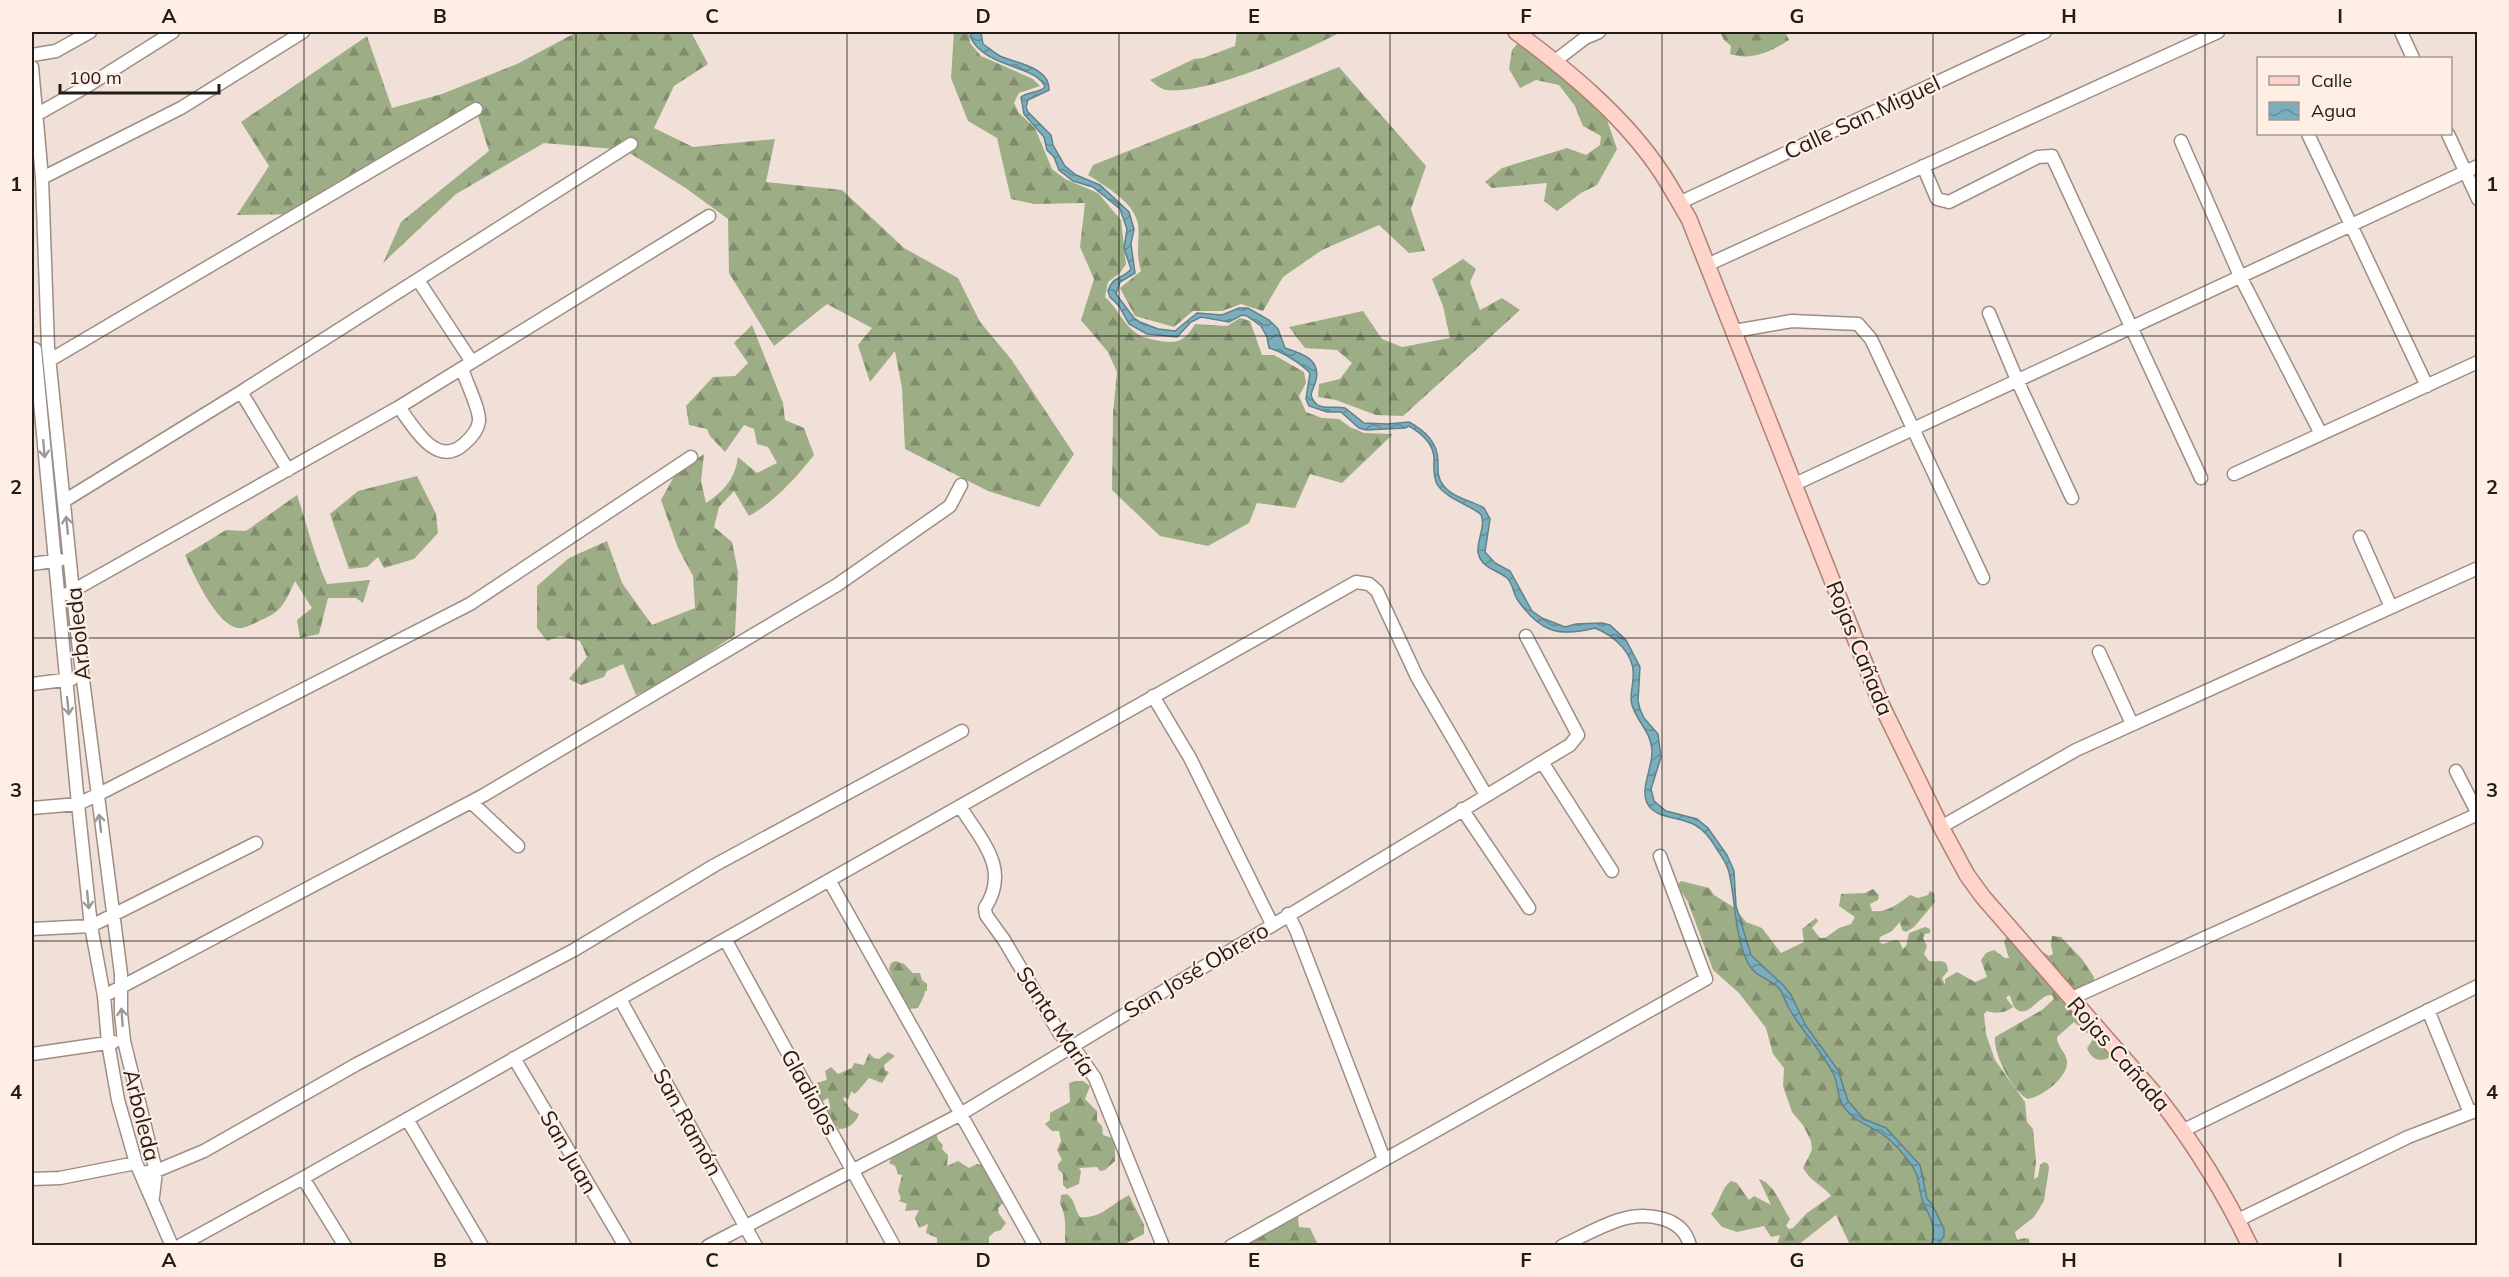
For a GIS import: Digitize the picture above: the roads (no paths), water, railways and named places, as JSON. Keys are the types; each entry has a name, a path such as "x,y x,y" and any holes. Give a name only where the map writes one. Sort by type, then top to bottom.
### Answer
{"main road":[{"name":"Rojas Cañada","path":"1516,32 1555,61 1605,107 1633,137 1662,174 1689,219 1881,704 1967,875 2184,1130 2238,1220 2250,1245"}],"street":[{"path":"32,55 56,51 90,32"},
{"path":"36,115 89,85 173,32"},
{"path":"42,178 181,108 303,32"},
{"path":"1555,61 1585,38 1599,32"},
{"name":"Calle San Miguel","path":"1679,203 2045,32"},
{"path":"1707,265 2218,32"},
{"path":"2401,32 2413,57"},
{"name":"Arboleda","path":"32,67 42,178 38,348 54,561 91,926 104,996 108,1043 118,1100 139,1168 172,1245"},
{"path":"50,360 476,109"},
{"path":"2308,135 2427,386"},
{"path":"2448,135 2478,199"},
{"path":"2181,141 2240,276 2321,434"},
{"path":"64,501 241,392 631,144"},
{"path":"1923,166 1936,199 1949,202 2038,157 2052,156 2201,478"},
{"path":"1795,484 2478,166"},
{"path":"58,599 467,366 709,216"},
{"path":"399,406 427,445 442,451 454,450 463,445 476,431 479,420 467,366 418,280"},
{"path":"1989,313 2017,380 2072,498"},
{"path":"1734,332 1792,321 1858,324 1871,339 1983,578"},
{"name":"Arboleda","path":"38,348 50,360 82,678 121,987 124,1041 156,1171 153,1197"},
{"path":"2234,474 2478,362"},
{"path":"241,392 288,470"},
{"path":"32,808 78,804 470,604 691,457"},
{"path":"104,996 471,802 837,585 950,506 961,485"},
{"path":"2360,537 2391,608"},
{"path":"32,564 70,559"},
{"path":"1941,827 2076,750 2478,568"},
{"path":"179,1245 303,1179 1356,582 1370,584 1377,591 1417,677 1486,795"},
{"name":"San José Obrero","path":"708,1245 959,1115 1570,745 1578,735 1526,636"},
{"path":"2099,652 2132,724"},
{"path":"32,684 82,678"},
{"path":"1153,696 1190,758 1272,924"},
{"path":"32,1179 60,1178 139,1168 156,1171 204,1151 357,1064 574,950 715,865 962,731"},
{"path":"1542,762 1612,871"},
{"path":"2072,998 2478,814 2456,771"},
{"path":"471,802 519,846"},
{"name":"Santa María","path":"960,806 991,857 997,872 994,895 985,909 986,915 1004,940 1060,1034 1072,1045 1095,1078 1163,1245"},
{"path":"1462,809 1528,908"},
{"path":"32,929 91,926 256,843"},
{"path":"1231,1245 1706,979 1660,856"},
{"path":"829,880 959,1115 1035,1245"},
{"path":"1288,914 1384,1159"},
{"name":"Gladiolos","path":"725,939 894,1245"},
{"path":"2184,1130 2478,986"},
{"name":"San Ramón","path":"620,999 756,1245"},
{"path":"2238,1220 2408,1137 2474,1111 2428,1010"},
{"path":"32,1054 124,1041"},
{"name":"San Juan","path":"514,1058 625,1245"},
{"path":"407,1119 482,1245"},
{"path":"303,1179 345,1245"},
{"path":"1562,1245 1619,1220 1642,1217 1664,1219 1677,1224 1687,1236 1690,1245"}],"water":[{"path":"973,32 981,32 983,44 998,55 1030,67 1044,76 1049,90 1028,100 1026,107 1028,112 1051,135 1053,145 1065,166 1076,175 1100,185 1129,212 1134,229 1131,244 1135,273 1120,282 1116,294 1134,318 1158,329 1175,331 1197,313 1222,315 1239,308 1248,308 1269,320 1278,329 1285,348 1308,358 1316,367 1316,380 1311,395 1316,404 1345,408 1364,423 1409,422 1430,438 1436,449 1441,482 1451,493 1484,508 1490,519 1485,552 1495,563 1510,571 1532,611 1542,618 1565,627 1576,624 1610,625 1626,640 1640,667 1638,701 1640,709 1644,718 1658,734 1661,757 1651,789 1654,801 1666,811 1697,819 1708,828 1727,855 1734,871 1736,906 1751,955 1791,995 1806,1026 1838,1070 1848,1101 1864,1119 1886,1128 1920,1165 1927,1199 1932,1204 1944,1229 1944,1236 1938,1245 1931,1245 1932,1224 1911,1164 1891,1141 1854,1118 1844,1107 1833,1073 1795,1018 1779,988 1752,970 1749,965 1738,931 1729,872 1712,841 1695,825 1662,815 1647,803 1645,791 1652,750 1647,732 1632,705 1633,670 1623,647 1610,636 1595,628 1559,632 1541,625 1533,618 1517,599 1507,578 1482,562 1478,552 1481,515 1453,499 1437,484 1434,475 1434,455 1423,436 1409,426 1366,430 1359,428 1341,412 1327,412 1309,406 1306,399 1310,373 1291,358 1269,348 1267,337 1261,326 1247,316 1242,315 1229,322 1201,317 1191,322 1177,337 1147,334 1129,324 1108,291 1112,282 1131,269 1124,248 1127,229 1120,209 1093,187 1073,181 1059,170 1054,157 1047,150 1044,137 1024,114 1021,97 1045,87 1032,74 986,54 970,36"}]}
